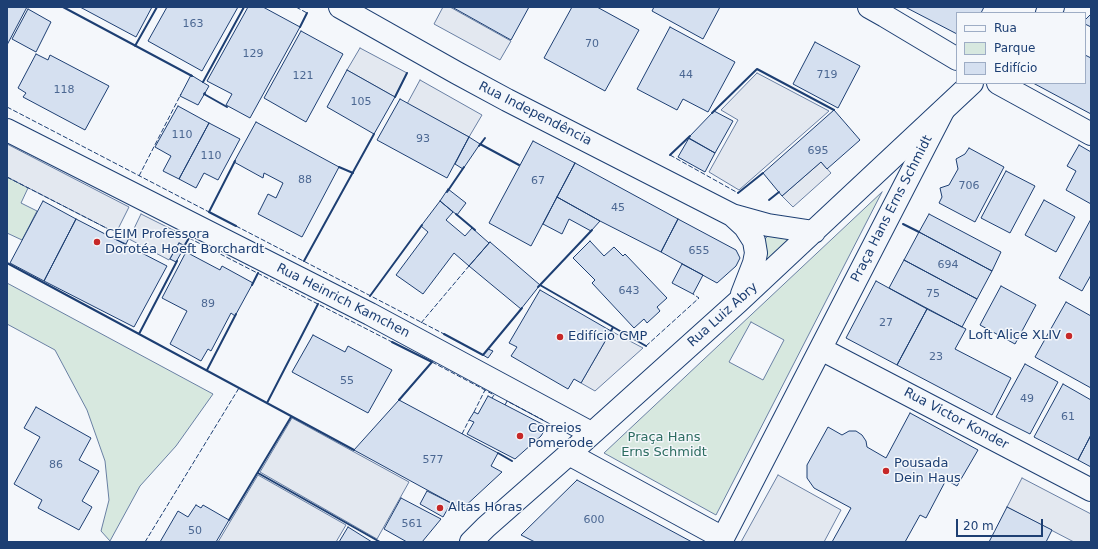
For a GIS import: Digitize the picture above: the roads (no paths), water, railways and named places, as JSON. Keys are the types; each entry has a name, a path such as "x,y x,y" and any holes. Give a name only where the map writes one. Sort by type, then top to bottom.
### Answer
{"street":[{"name":"Rua Independência","path":"340,7 457,73 732,215 768,225 814,232"},
{"path":"869,7 956,58"},
{"name":"Rua Luiz Abry","path":"471,542 517,499 738,302 971,84"},
{"path":"1000,84 1091,134"},
{"name":"Praça Hans Erns Schmidt","path":"569,454 723,538 944,109"},
{"name":"Rua Heinrich Kamchen","path":"7,130 370,314 591,433"},
{"name":"Rua Independência","path":"732,215 745,227 754,241 756,253 754,263 738,302"},
{"name":"Rua Victor Konder","path":"821,348 1091,490"}],"place":[{"name":"CEIM Professora Dorotéa Hoeft Borchardt","path":"97,242"},
{"name":"Loft Alice XLIV","path":"1069,336"},
{"name":"Edifício CMP","path":"560,337"},
{"name":"Correios Pomerode","path":"520,436"},
{"name":"Pousada Dein Haus","path":"886,471"},
{"name":"Altas Horas","path":"440,508"}]}
